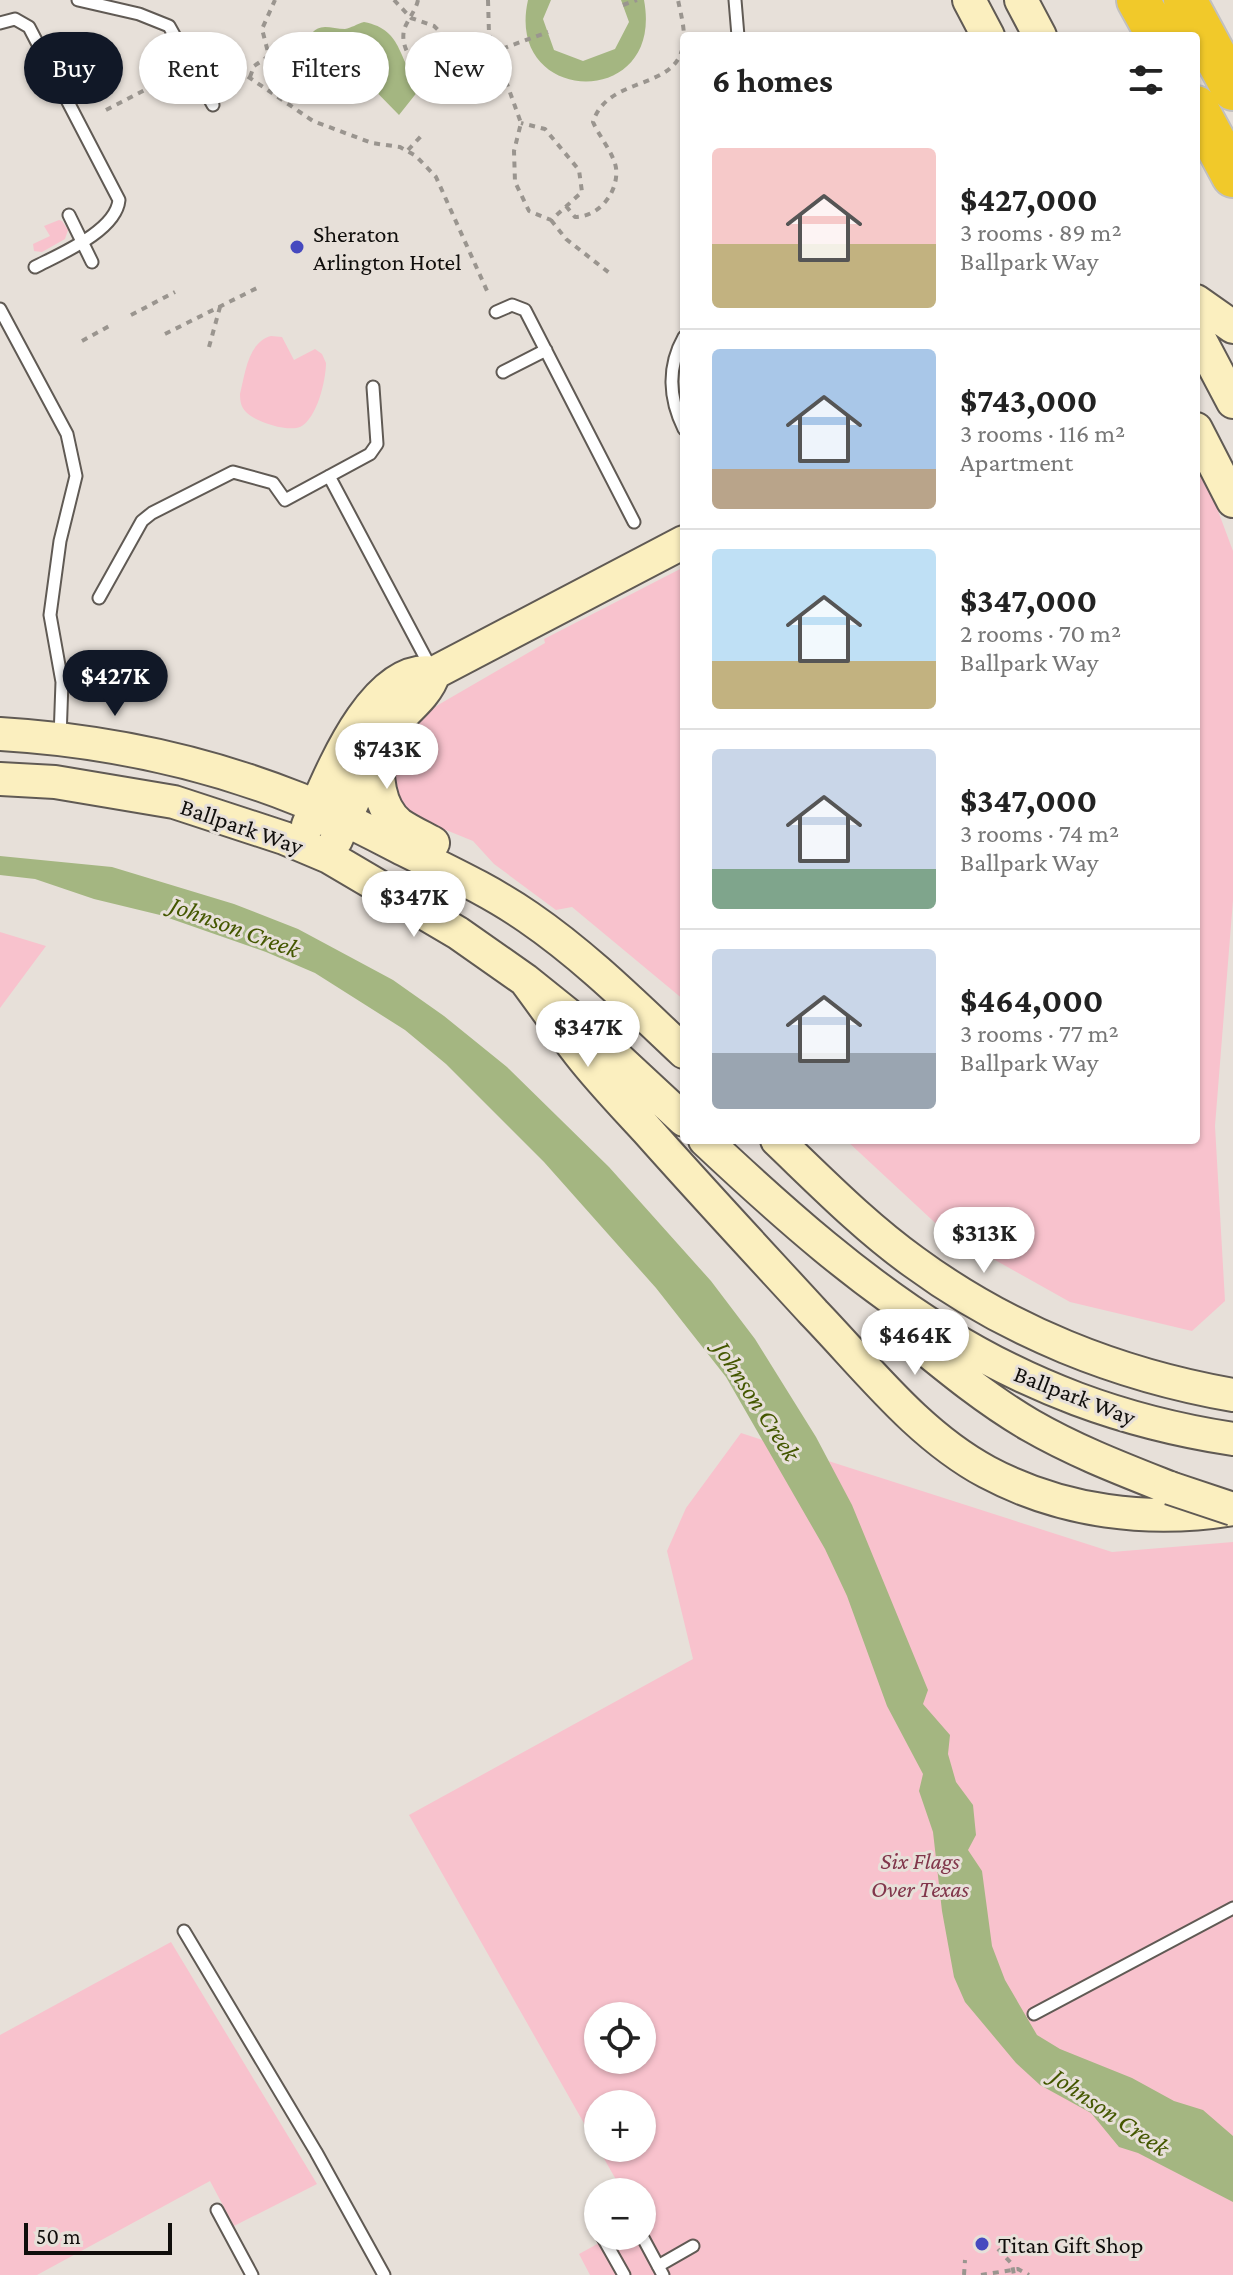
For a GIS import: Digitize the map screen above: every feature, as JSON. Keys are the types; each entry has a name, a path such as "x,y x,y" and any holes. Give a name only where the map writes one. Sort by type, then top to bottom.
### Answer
{"highway":[{"path":"1200,2 1233,50"},
{"path":"1200,2 1233,89"},
{"path":"1200,114 1233,176"}],"main road":[{"path":"969,0 986,32"},
{"path":"1021,0 1038,32"},
{"path":"1200,304 1233,327"},
{"path":"1200,340 1233,402"},
{"path":"1200,437 1233,501"},
{"path":"329,857 330,814 346,745 367,711 392,685 422,671 434,673 680,544"},
{"path":"299,843 330,814 392,723 423,694 434,673"},
{"name":"Ballpark Way","path":"0,734 92,742 188,762 271,788 330,814 469,881 529,917 578,955 680,1048"},
{"path":"381,738 378,782 390,813 398,823 456,855 469,881"},
{"path":"55,782 60,739"},
{"name":"Ballpark Way","path":"0,779 55,782 174,802 299,843 329,857 458,933 525,980 586,1029 680,1116"},
{"path":"525,980 580,1054 716,1208 908,1412 945,1444 1001,1479 1067,1502 1125,1514 1153,1516 1180,1517 1233,1509"},
{"name":"Ballpark Way","path":"709,1144 866,1282 961,1346 1076,1400 1145,1422 1233,1439"},
{"name":"Ballpark Way","path":"781,1144 881,1236 941,1281 979,1304 1089,1357 1130,1371 1219,1393"},
{"path":"732,1165 779,1221 811,1253 955,1373 1006,1409 1059,1440 1170,1488 1233,1509"}],"lane":[{"path":"78,0 139,14 169,26 172,32"},
{"path":"735,0 738,32"},
{"path":"0,23 15,19 29,27 117,193 118,206 114,217 82,242 35,267"},
{"path":"69,215 92,262"},
{"path":"496,312 512,305 525,310 634,522"},
{"path":"0,309 67,434 76,476 60,541 50,615 62,682 60,739"},
{"path":"680,346 671,386 674,407 680,420"},
{"path":"503,372 546,350"},
{"path":"99,598 142,521 152,513 233,472 273,483 285,500 374,450 377,437 373,387"},
{"path":"329,476 434,673"},
{"path":"1034,2014 1232,1911"},
{"path":"184,1931 316,2152 384,2275"},
{"path":"217,2210 252,2275"},
{"path":"649,2250 660,2270 693,2246"},
{"path":"610,2250 624,2275"}],"path":[{"path":"250,78 254,66 269,56 262,29 275,0"},
{"path":"394,0 411,18 441,32"},
{"path":"405,47 404,26 418,0"},
{"path":"488,0 489,32"},
{"path":"623,5 637,0"},
{"path":"678,0 683,32"},
{"path":"512,45 548,32"},
{"path":"566,206 575,217 584,217 602,207 609,198 616,166 593,122 597,110 629,86 653,81 671,67 680,54"},
{"path":"247,76 313,121 372,143 408,150 431,170 488,293"},
{"path":"106,110 139,93"},
{"path":"512,97 521,123 514,151 515,182 529,211 551,220 566,239 612,275"},
{"path":"521,123 545,129 579,170 582,192 551,220"},
{"path":"408,150 423,134"},
{"path":"165,334 257,288"},
{"path":"131,315 175,292"},
{"path":"209,347 220,306"},
{"path":"82,341 113,324"},
{"path":"998,2249 1012,2264 1014,2275"},
{"path":"964,2275 965,2260"},
{"path":"981,2275 1018,2269 1029,2275"}],"green space":[{"path":"59,220 68,230 65,239 42,252 34,251 33,244 50,236 44,226"},
{"path":"282,337 294,360 315,349 322,354 326,363 316,408 300,427 280,427 264,422 250,416 241,404 240,394 252,352 263,339"},
{"path":"1200,463 1233,551 1233,900 1215,1126 1225,1301 1192,1331 1070,1302 945,1232 850,1144 1200,1144"},
{"path":"680,569 680,997 572,907 556,910 494,864 473,841 446,830 433,829 408,813 395,795 392,763 402,739 421,718 545,643 544,639"},
{"path":"0,932 46,946 0,1008"},
{"name":"Six Flags Over Texas","path":"741,1433 1112,1552 1233,1542 1233,2275 590,2275 579,2254 586,2250 656,2250 656,2178 615,2178 606,2162 656,2162 656,2090 584,2090 584,2123 409,1815 693,1659 667,1551 686,1508"},
{"path":"171,1942 317,2184 234,2226 210,2181 37,2275 0,2275 0,2035"}],"water":[{"path":"528,0 551,0 543,19 554,50 583,61 615,49 629,22 621,0 644,0 644,36 631,62 610,77 585,81 560,76 539,60 527,35"},
{"path":"364,22 387,32 313,32 325,27 345,29"},
{"path":"389,34 405,61 405,104 408,104 399,115 388,104"},
{"name":"Johnson Creek","path":"0,856 112,867 234,904 298,929 393,980 444,1016 507,1067 609,1167 711,1281 755,1339 816,1437 852,1505 928,1690 923,1704 950,1735 948,1754 956,1782 973,1805 976,1835 968,1850 982,1871 992,1946 1005,1980 1037,2035 1060,2049 1132,2078 1174,2101 1203,2110 1233,2136 1233,2202 1138,2153 1119,2147 1091,2113 1040,2085 1016,2063 965,2002 954,1977 942,1911 933,1832 919,1791 923,1774 887,1706 847,1596 825,1549 726,1377 656,1288 544,1162 446,1064 405,1030 315,973 266,952 160,915 94,899 35,879 0,875"}],"place":[{"name":"Sheraton Arlington Hotel","path":"297,247"},
{"name":"Titan Gift Shop","path":"982,2244"}]}
